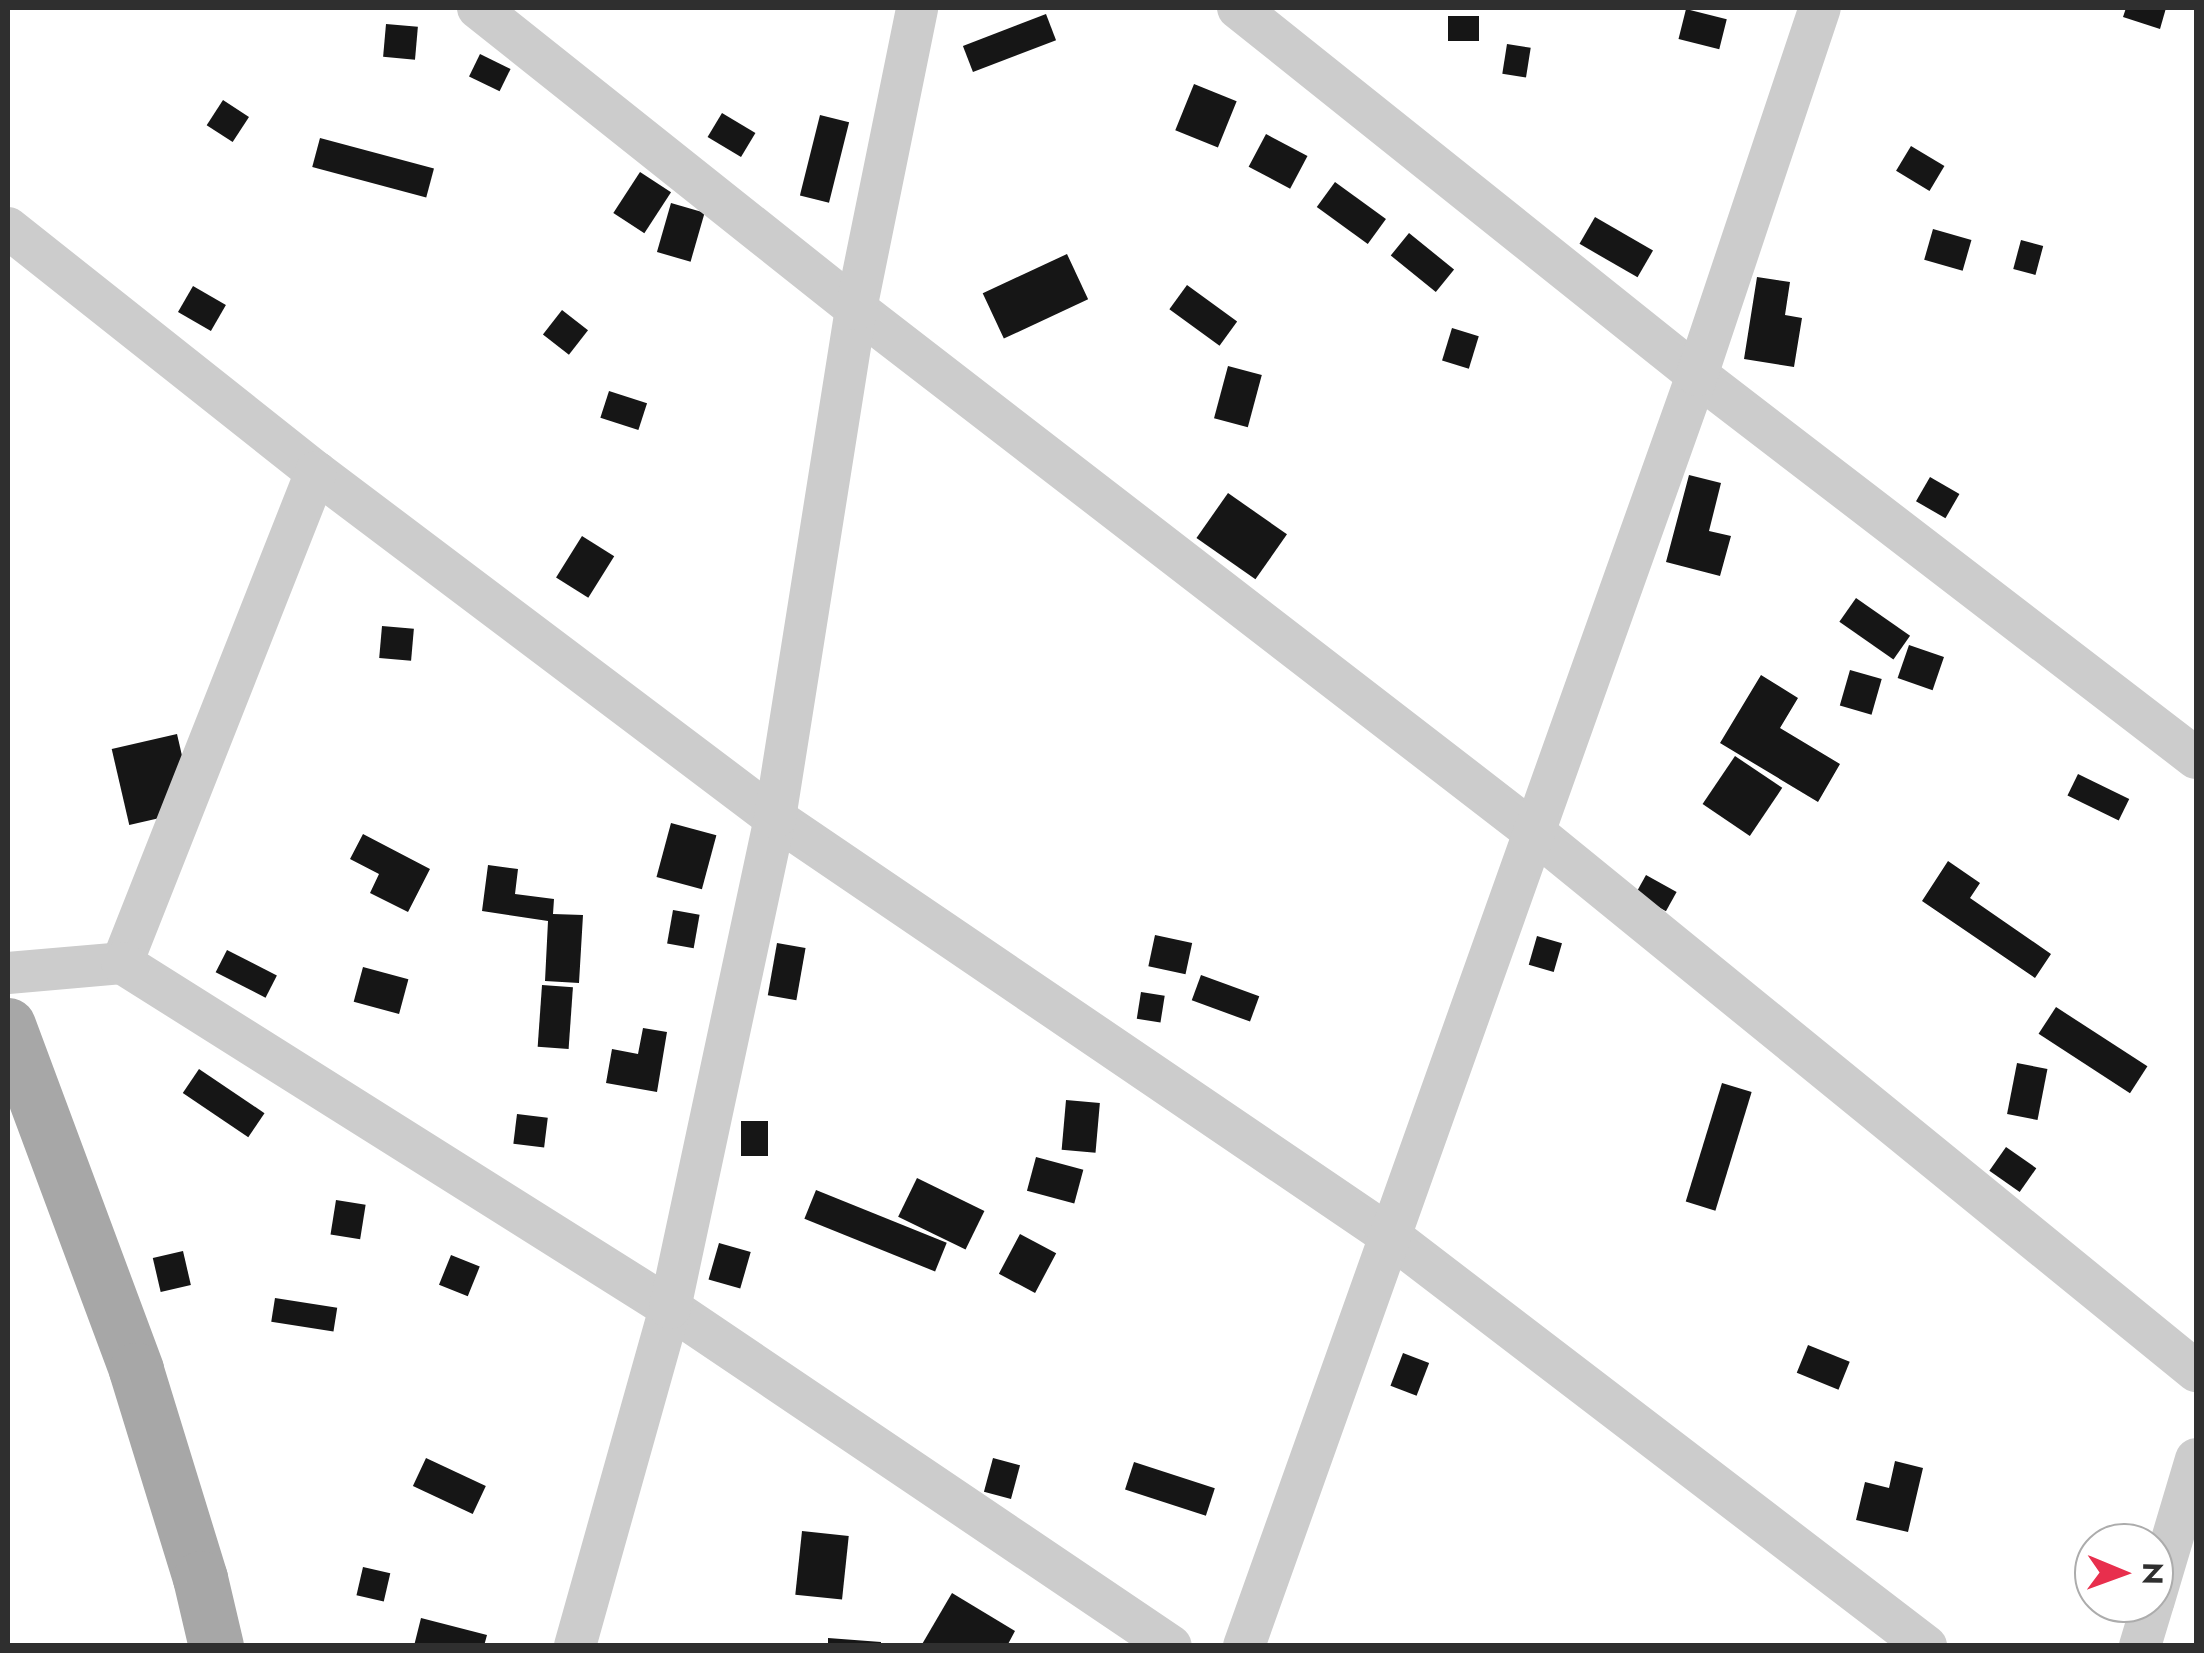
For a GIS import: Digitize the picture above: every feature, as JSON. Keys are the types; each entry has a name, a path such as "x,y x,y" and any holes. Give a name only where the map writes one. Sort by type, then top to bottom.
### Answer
{"main road":[{"path":"8,1025 136,1370 200,1578 216,1646"}],"street":[{"path":"478,8 856,309 1534,832 2196,1371"},
{"path":"575,1646 670,1308 775,818 856,309 917,8"},
{"path":"1238,8 1697,375 2196,758"},
{"path":"1244,1646 1697,375 1820,8"},
{"path":"8,228 316,472 775,818 1390,1236 1926,1646"},
{"path":"122,963 316,472"},
{"path":"8,973 122,963 670,1308 1170,1646"},
{"path":"2174,1534 2196,1460"}],"building":[{"path":"2126,8 2166,8 2160,29 2123,17"},
{"path":"1686,9 1727,19 1719,49 1679,39"},
{"path":"1046,14 1056,40 973,72 963,46"},
{"path":"1448,16 1479,16 1479,41 1448,41"},
{"path":"386,24 418,27 415,60 383,57"},
{"path":"1507,44 1531,48 1526,77 1502,74"},
{"path":"480,54 511,69 500,91 469,76"},
{"path":"1194,84 1237,101 1218,148 1175,130"},
{"path":"223,100 249,117 233,142 207,125"},
{"path":"722,113 755,133 741,157 708,137"},
{"path":"820,115 849,122 829,203 800,196"},
{"path":"1266,134 1307,156 1290,189 1249,167"},
{"path":"320,138 434,169 426,198 312,167"},
{"path":"1911,146 1944,166 1929,191 1896,171"},
{"path":"640,172 671,192 644,233 613,213"},
{"path":"1335,182 1386,219 1368,244 1317,207"},
{"path":"671,203 705,213 691,262 657,252"},
{"path":"1595,217 1653,250 1638,277 1580,244"},
{"path":"1933,229 1971,240 1963,271 1924,260"},
{"path":"1409,233 1454,270 1436,292 1391,256"},
{"path":"2021,240 2043,246 2035,275 2013,269"},
{"path":"1067,254 1088,299 1004,339 983,293"},
{"path":"1757,277 1790,282 1785,315 1802,318 1794,367 1744,359"},
{"path":"1187,285 1237,321 1220,346 1169,309"},
{"path":"193,286 226,305 211,331 178,312"},
{"path":"562,310 588,330 569,355 543,334"},
{"path":"1452,328 1479,336 1469,369 1442,361"},
{"path":"1228,366 1262,375 1248,427 1214,418"},
{"path":"609,391 647,403 638,430 600,418"},
{"path":"1689,475 1721,483 1709,531 1731,536 1720,576 1666,562"},
{"path":"1930,477 1959,494 1945,518 1916,501"},
{"path":"1228,493 1287,534 1255,579 1196,538"},
{"path":"582,536 614,556 588,598 556,578"},
{"path":"1856,598 1910,636 1893,660 1839,622"},
{"path":"382,626 414,629 411,661 379,658"},
{"path":"1909,645 1944,657 1933,690 1898,678"},
{"path":"1850,670 1882,679 1872,715 1840,706"},
{"path":"1761,675 1798,698 1780,728 1840,764 1818,802 1720,743"},
{"path":"177,734 195,810 129,825 112,749"},
{"path":"1735,756 1782,788 1750,836 1703,804"},
{"path":"2078,774 2129,799 2119,821 2067,796"},
{"path":"671,823 716,835 702,889 657,877"},
{"path":"363,834 430,869 408,912 370,893 379,874 350,859"},
{"path":"1948,861 1980,883 1970,898 2051,954 2035,978 1922,901"},
{"path":"488,865 518,869 515,894 554,899 553,914 583,915 579,983 545,981 548,921 482,911"},
{"path":"1646,875 1677,892 1666,911 1635,894"},
{"path":"673,910 700,915 694,948 667,943"},
{"path":"1155,935 1192,943 1186,974 1148,966"},
{"path":"1537,936 1562,943 1554,972 1529,965"},
{"path":"777,943 806,948 796,1000 768,995"},
{"path":"227,950 277,975 266,998 216,972"},
{"path":"363,967 408,979 399,1014 354,1002"},
{"path":"1201,975 1259,996 1250,1022 1192,1000"},
{"path":"542,985 573,987 569,1049 538,1047"},
{"path":"1141,992 1165,996 1160,1022 1137,1019"},
{"path":"2056,1007 2147,1066 2130,1093 2039,1034"},
{"path":"643,1028 667,1032 657,1092 606,1083 612,1049 638,1054"},
{"path":"2017,1063 2047,1069 2038,1120 2007,1114"},
{"path":"199,1069 264,1113 248,1137 183,1093"},
{"path":"1722,1083 1752,1092 1715,1211 1686,1202"},
{"path":"1066,1100 1100,1103 1096,1153 1062,1150"},
{"path":"517,1114 548,1118 544,1148 513,1144"},
{"path":"741,1121 768,1121 768,1156 741,1156"},
{"path":"2006,1147 2036,1168 2020,1192 1989,1171"},
{"path":"1036,1157 1083,1170 1074,1203 1027,1191"},
{"path":"917,1178 984,1211 966,1250 898,1217"},
{"path":"816,1190 947,1243 935,1272 804,1219"},
{"path":"336,1200 366,1205 360,1239 331,1235"},
{"path":"1020,1234 1056,1253 1035,1293 999,1274"},
{"path":"719,1243 751,1252 740,1289 709,1280"},
{"path":"183,1251 191,1285 161,1292 153,1258"},
{"path":"451,1255 480,1267 468,1296 439,1285"},
{"path":"275,1298 337,1308 333,1332 271,1322"},
{"path":"1808,1345 1850,1362 1838,1390 1797,1373"},
{"path":"1403,1353 1429,1363 1417,1396 1390,1386"},
{"path":"426,1458 486,1486 473,1514 413,1486"},
{"path":"993,1458 1020,1465 1011,1499 984,1492"},
{"path":"1895,1461 1923,1468 1908,1532 1856,1520 1865,1482 1889,1488"},
{"path":"1134,1462 1215,1488 1206,1516 1125,1490"},
{"path":"802,1531 849,1536 842,1600 795,1595"},
{"path":"363,1567 390,1573 384,1602 356,1595"},
{"path":"952,1593 1015,1631 1007,1646 921,1646"},
{"path":"421,1618 487,1635 484,1646 414,1646"},
{"path":"828,1638 881,1642 881,1646 828,1646"}]}
